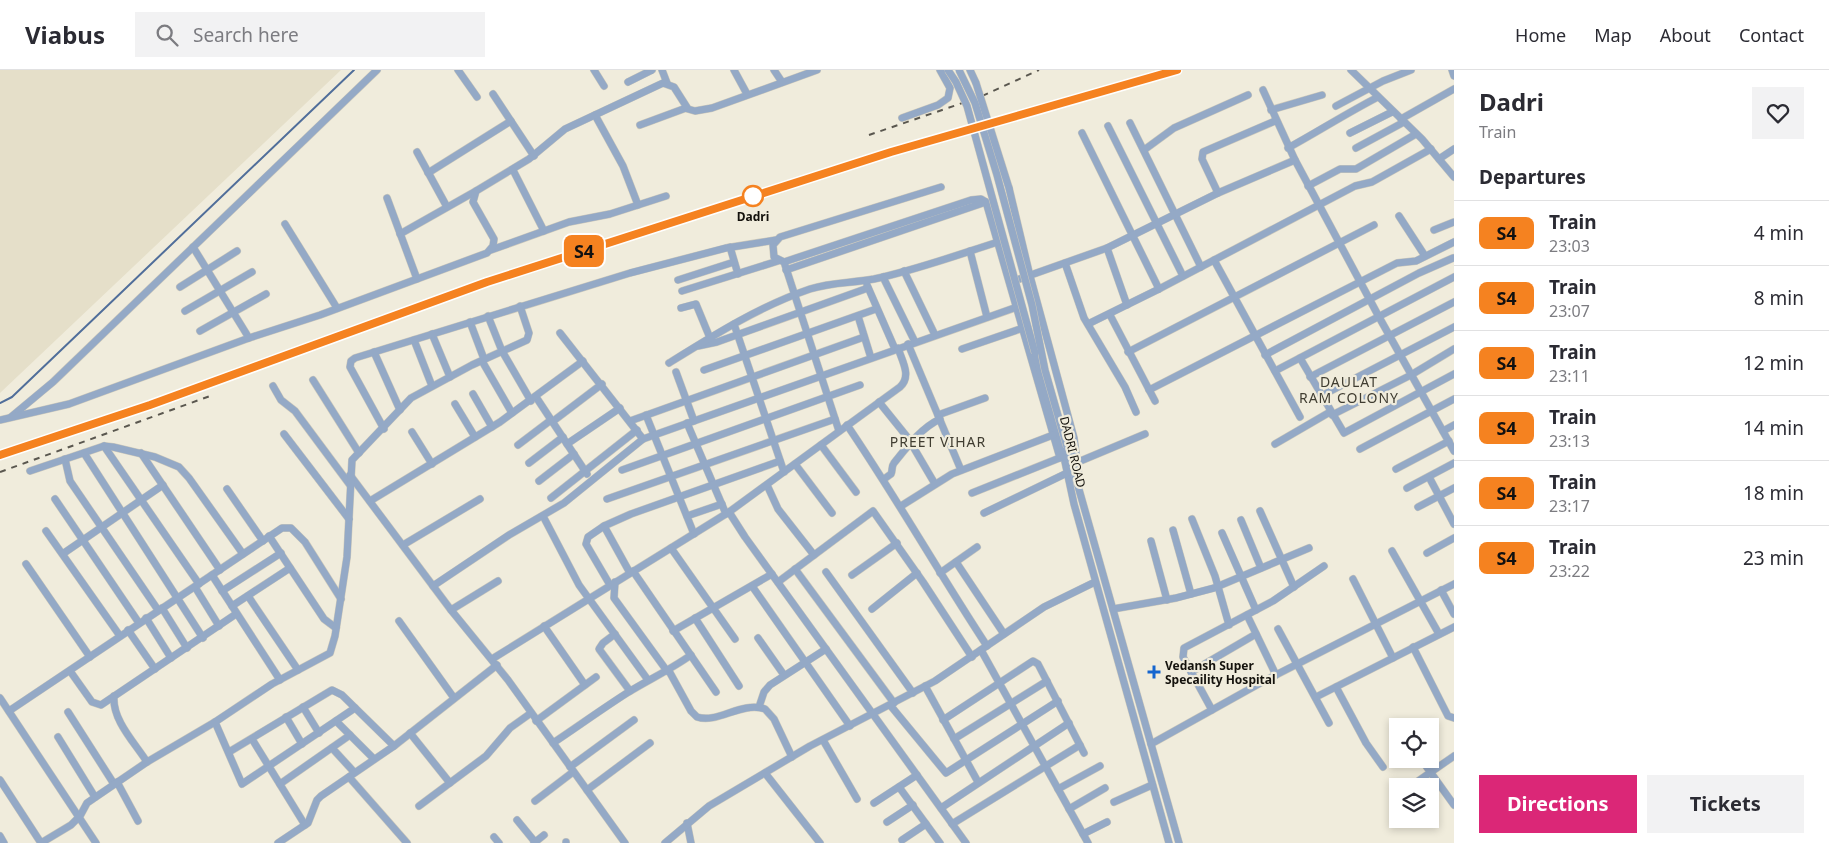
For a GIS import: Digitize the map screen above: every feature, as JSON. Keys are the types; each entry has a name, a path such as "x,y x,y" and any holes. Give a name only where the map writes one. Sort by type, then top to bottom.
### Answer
{"street":[{"path":"9,418 53,382 378,70"},
{"path":"458,70 477,97"},
{"path":"594,70 604,86"},
{"path":"628,82 652,70"},
{"path":"662,70 667,83 674,87 686,108 690,111 706,109 817,70"},
{"path":"734,70 747,94"},
{"path":"774,70 782,82"},
{"path":"902,118 938,105 948,98 950,88 940,70"},
{"name":"DADRI ROAD","path":"948,70 967,106 1035,353 1095,582 1169,843"},
{"name":"DADRI ROAD","path":"960,70 975,103 997,175 1032,305 1046,370 1179,843"},
{"path":"970,70 976,83 1009,188 1030,276 1074,438 1080,492"},
{"path":"1351,70 1431,149 1454,177"},
{"path":"1336,106 1370,89 1383,80 1411,70"},
{"path":"1452,70 1454,76"},
{"path":"400,234 513,170 534,156 565,129 667,83"},
{"path":"1356,148 1454,89"},
{"path":"1263,90 1275,121 1308,186 1378,317 1454,451"},
{"path":"493,94 534,156"},
{"path":"1144,150 1174,128 1248,95"},
{"path":"1271,110 1322,95"},
{"path":"1288,148 1327,127 1341,116 1378,97"},
{"path":"640,125 686,108"},
{"path":"1350,133 1392,112"},
{"path":"595,115 623,166 638,205"},
{"path":"428,172 511,121"},
{"path":"1218,193 1202,159 1203,152 1275,121"},
{"path":"1130,123 1201,267"},
{"path":"1108,126 1183,276"},
{"path":"1082,133 1159,289"},
{"path":"1308,186 1340,169 1356,169 1416,134"},
{"path":"1088,324 1110,315 1355,186 1372,182 1431,149"},
{"path":"1439,159 1454,150"},
{"path":"417,152 447,207"},
{"path":"1010,282 1107,248 1218,193 1295,160"},
{"path":"513,170 544,231"},
{"path":"384,428 350,367 351,361 355,358 630,273 730,247 776,240 780,237 941,187"},
{"path":"476,191 473,202 494,239 491,250"},
{"path":"0,420 69,404 417,279 544,231 578,220 610,214 666,196"},
{"path":"387,198 417,279"},
{"path":"682,291 738,274 782,264 971,200 980,199 986,202 1061,457 972,493"},
{"path":"1399,216 1425,256"},
{"path":"1434,230 1454,222"},
{"path":"285,224 337,308"},
{"path":"1128,352 1374,225"},
{"path":"776,240 773,250 782,264 839,431"},
{"path":"696,346 707,346 799,314 883,277 998,242"},
{"path":"1149,390 1397,263 1413,262 1454,242"},
{"path":"1265,354 1419,273 1454,259 1446,245"},
{"path":"193,247 249,338"},
{"path":"730,247 738,274"},
{"path":"1107,248 1127,305"},
{"path":"180,287 237,251"},
{"path":"970,251 987,317"},
{"path":"1214,260 1300,417"},
{"path":"678,280 734,262"},
{"path":"1065,263 1088,324 1122,382 1136,412"},
{"path":"904,271 935,335"},
{"path":"185,310 252,272"},
{"path":"883,277 912,343 961,470"},
{"path":"1274,371 1454,277"},
{"path":"668,363 734,324 793,296 821,286 866,284"},
{"path":"278,843 305,825 317,800 394,746 454,698 494,662 544,626 728,513 906,380 906,372 876,310 866,284"},
{"path":"200,331 266,294"},
{"path":"1310,377 1454,302"},
{"path":"681,308 694,303 698,305 710,338"},
{"path":"0,780 41,843 71,825 80,816 87,803 147,762 215,722 280,680 330,652 336,628 347,557 352,460 384,428 407,401 483,360 525,341 529,337 520,306"},
{"path":"434,586 509,535 564,503 643,439 1017,307"},
{"path":"704,370 876,310"},
{"path":"1110,315 1155,401"},
{"path":"488,316 502,351 533,399 552,421 591,480"},
{"path":"858,316 870,358"},
{"path":"470,322 483,360 512,413"},
{"path":"734,324 784,472"},
{"path":"1321,396 1454,327"},
{"path":"962,349 1023,328"},
{"path":"560,333 602,384 643,439"},
{"path":"432,334 450,377"},
{"path":"630,421 864,337"},
{"path":"414,340 432,386"},
{"path":"1275,444 1411,375 1454,349"},
{"path":"374,352 400,410"},
{"path":"1300,358 1341,432 1346,433 1454,374"},
{"path":"370,501 512,413 583,361"},
{"path":"676,372 686,400 696,444 722,504 966,843"},
{"path":"313,380 359,452"},
{"path":"518,445 602,384"},
{"path":"622,470 860,385"},
{"path":"273,386 281,400 295,411 350,486"},
{"path":"474,394 492,426"},
{"path":"884,479 891,474 893,464 926,426 939,417 985,398"},
{"path":"1360,449 1454,399"},
{"path":"879,402 911,442 936,484"},
{"path":"455,404 475,437"},
{"path":"567,444 620,408"},
{"path":"646,415 694,534"},
{"path":"607,499 834,418"},
{"path":"847,425 901,506 984,648 999,683 1088,843"},
{"path":"1443,431 1454,425"},
{"path":"551,498 637,430"},
{"path":"412,432 432,464"},
{"path":"284,434 349,520"},
{"path":"1078,462 1145,434"},
{"path":"901,506 961,470 1053,435"},
{"path":"529,464 563,437"},
{"path":"1396,468 1449,441"},
{"path":"821,445 856,492"},
{"path":"104,446 142,500 197,585 219,626"},
{"path":"30,471 104,446 141,453 172,463 183,470 243,554"},
{"path":"84,453 179,597 203,638"},
{"path":"141,453 220,570"},
{"path":"539,481 574,454"},
{"path":"65,459 70,481 187,648"},
{"path":"780,461 679,496 604,526 588,537 586,541 612,584 614,598 668,671 691,711 697,717 708,718 736,710 759,707 765,709 774,719 792,757"},
{"path":"1407,488 1454,462"},
{"path":"795,464 832,513"},
{"path":"984,513 1067,473"},
{"path":"350,475 451,610 494,662 625,843"},
{"path":"1429,477 1439,496 1452,514 1454,524"},
{"path":"64,553 163,485"},
{"path":"767,485 778,510 814,554"},
{"path":"1418,507 1454,488"},
{"path":"227,489 266,538 281,553 324,619 336,628"},
{"path":"55,499 138,623"},
{"path":"403,546 480,499"},
{"path":"687,516 722,504"},
{"path":"1260,510 1294,587"},
{"path":"778,582 873,512 917,573 972,657"},
{"path":"543,516 562,555 588,598 648,680"},
{"path":"1192,518 1219,586 1229,625"},
{"path":"1241,520 1261,568"},
{"path":"604,526 631,572 716,692"},
{"path":"9,711 282,528 294,530 305,542 341,599"},
{"path":"46,530 64,553 120,636"},
{"path":"1173,530 1191,594"},
{"path":"1222,533 1256,610"},
{"path":"1427,553 1454,538"},
{"path":"1152,541 1167,600"},
{"path":"852,575 896,543"},
{"path":"940,573 977,547"},
{"path":"671,548 735,639"},
{"path":"1113,609 1167,600 1219,586 1309,548"},
{"path":"1392,551 1439,634"},
{"path":"222,591 281,553"},
{"path":"956,562 1004,634"},
{"path":"26,564 90,657"},
{"path":"1212,710 1183,657 1184,648 1256,610 1324,566"},
{"path":"232,606 290,568"},
{"path":"795,569 943,772 949,772 1023,726 1058,701"},
{"path":"826,572 913,693"},
{"path":"872,609 917,573"},
{"path":"673,631 772,574"},
{"path":"212,575 280,680"},
{"path":"1353,579 1393,658"},
{"path":"451,610 498,581"},
{"path":"665,843 700,812 792,757 913,693 972,657 1044,607 1095,582"},
{"path":"1151,744 1276,675 1454,584"},
{"path":"752,586 850,726"},
{"path":"1441,590 1454,614"},
{"path":"248,596 298,670"},
{"path":"70,671 94,704 101,705 236,614"},
{"path":"1247,615 1276,675"},
{"path":"146,618 171,658"},
{"path":"695,618 739,686"},
{"path":"398,621 454,698"},
{"path":"544,626 585,685"},
{"path":"1316,697 1454,627"},
{"path":"1278,629 1329,723"},
{"path":"128,630 155,669"},
{"path":"615,634 603,643 599,649 630,691"},
{"path":"1191,672 1256,634"},
{"path":"758,638 784,675"},
{"path":"1413,648 1448,716 1454,718"},
{"path":"759,707 764,692 784,675 826,649"},
{"path":"553,744 630,691 668,671 690,655"},
{"path":"943,720 1033,661 1038,664 1084,753"},
{"path":"536,721 596,677"},
{"path":"954,739 1047,681"},
{"path":"925,686 978,782"},
{"path":"1336,687 1359,732 1383,767"},
{"path":"229,752 332,690 340,693 394,746"},
{"path":"114,696 114,709 118,718 147,762"},
{"path":"0,698 80,816 96,843"},
{"path":"303,707 319,733"},
{"path":"215,722 242,784 355,708"},
{"path":"68,712 116,783 138,821"},
{"path":"419,806 492,751 510,728 531,713"},
{"path":"286,718 302,744"},
{"path":"536,801 634,720"},
{"path":"336,721 374,759"},
{"path":"941,808 1069,723"},
{"path":"410,733 450,783"},
{"path":"280,784 350,735"},
{"path":"58,737 95,798"},
{"path":"252,739 305,825"},
{"path":"823,740 857,799"},
{"path":"587,790 650,743"},
{"path":"952,824 1080,745"},
{"path":"332,748 407,843"},
{"path":"1423,778 1454,756"},
{"path":"1058,789 1100,766"},
{"path":"1427,768 1454,806"},
{"path":"765,774 820,843"},
{"path":"874,803 917,775"},
{"path":"1114,802 1152,785"},
{"path":"899,787 940,843"},
{"path":"1069,809 1105,788"},
{"path":"887,822 912,805"},
{"path":"517,820 534,842 544,835"},
{"path":"1083,834 1107,822"},
{"path":"687,823 691,843"},
{"path":"902,840 926,824"},
{"path":"0,836 4,843"}],"shaded area":[{"path":"0,70 341,70 0,393"}],"waterway":[{"path":"0,403 12,397 354,70"}],"railway":[{"path":"869,135 980,97 1039,70"},
{"path":"0,455 150,405 487,282 891,152 1177,70"},
{"path":"0,472 210,396"}],"train":[{"name":"S4","path":"0,455 150,405 487,282 949,134 1177,70"}],"place":[{"name":"Dadri","path":"753,196"},
{"name":"Vedansh Super Specaility Hospital","path":"1154,672"}],"district":[{"name":"DAULAT RAM COLONY","path":"1349,390"},
{"name":"PREET VIHAR","path":"938,441"}]}
